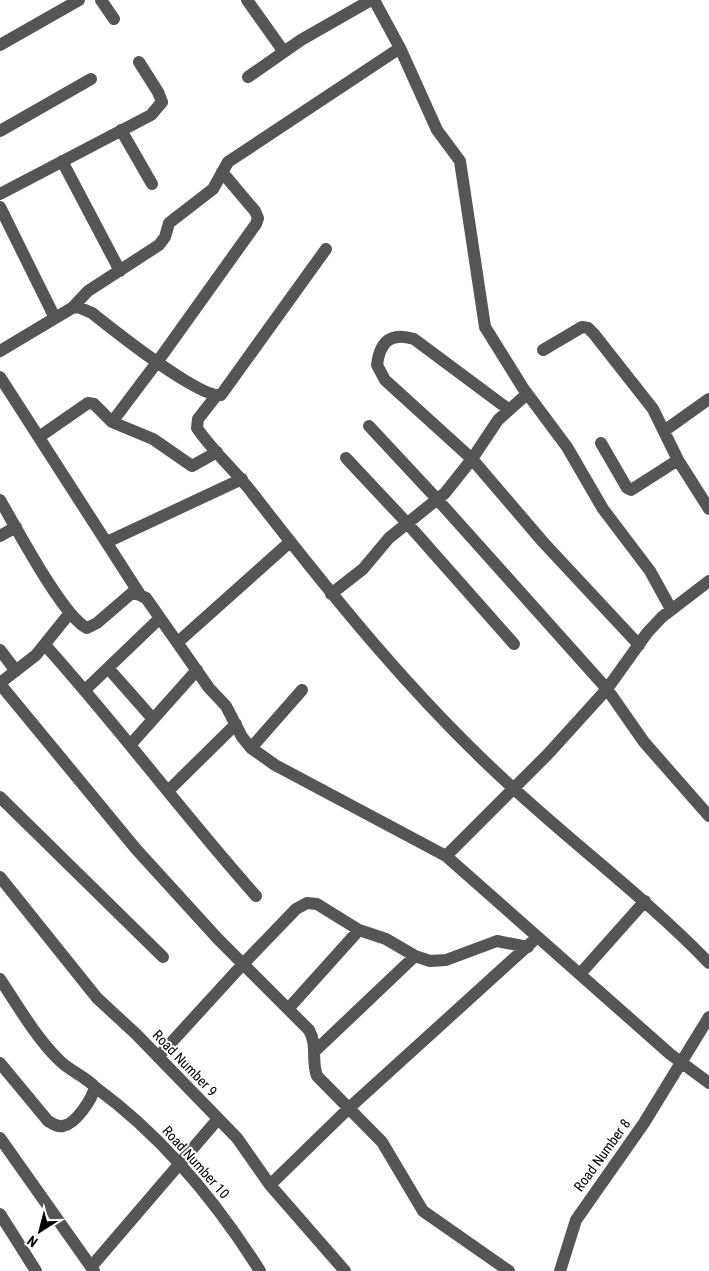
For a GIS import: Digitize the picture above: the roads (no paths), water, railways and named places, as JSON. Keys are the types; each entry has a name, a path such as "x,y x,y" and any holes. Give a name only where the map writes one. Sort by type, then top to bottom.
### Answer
{"street":[{"path":"0,45 79,0"},
{"path":"101,0 114,19"},
{"path":"248,0 284,52"},
{"path":"248,77 332,21 372,0 400,48 437,130 460,161 485,327 501,356 567,447 612,523 650,571 671,610"},
{"path":"0,351 72,308 88,291 160,244 165,237 169,223 213,189 228,162 400,48"},
{"path":"0,194 151,115 162,102 158,92 139,62"},
{"path":"0,131 91,79"},
{"path":"122,130 152,184"},
{"path":"62,162 120,271"},
{"path":"112,422 256,224 258,218 255,212 222,172"},
{"path":"0,207 55,318"},
{"path":"326,250 227,389 221,395 216,396 196,423 200,434 242,479 331,594 449,727 512,787 645,902 709,963"},
{"path":"72,308 86,308 169,370 216,396"},
{"path":"543,350 574,329 588,328 646,400 678,460 709,508"},
{"path":"508,409 414,340 403,336 394,337 381,347 377,365 384,380 472,458 543,542 639,645"},
{"path":"0,377 139,593 146,598 196,670 226,706 251,748 276,765 446,856 680,1062 709,1083"},
{"path":"331,594 363,569 380,547 407,522 438,499 472,458 508,409 527,394"},
{"path":"664,431 709,399"},
{"path":"39,437 88,403 94,404 112,422 153,440 192,466 217,452"},
{"path":"369,426 438,499 607,689 644,742 709,816"},
{"path":"601,443 627,488 631,490 678,460"},
{"path":"346,458 407,522 514,644"},
{"path":"106,542 242,479"},
{"path":"0,500 69,614 80,625 87,628 97,623 126,596 133,592 139,593"},
{"path":"0,536 16,527"},
{"path":"178,642 290,542"},
{"path":"446,856 512,787 548,754 607,689 647,633 671,610 709,581"},
{"path":"69,614 45,645 0,684 136,849 243,964 309,1030 314,1039 315,1051 312,1064 317,1076 382,1142 423,1211 509,1271"},
{"path":"85,690 160,618"},
{"path":"45,645 131,744 168,792 256,896"},
{"path":"0,650 16,671"},
{"path":"108,668 153,719"},
{"path":"131,744 196,670"},
{"path":"251,748 302,690"},
{"path":"168,792 236,724"},
{"path":"0,797 163,957"},
{"name":"Road Number 9","path":"0,877 92,992 236,1138 270,1185 345,1271"},
{"path":"580,974 645,902"},
{"path":"158,1057 243,964 296,910 308,903 322,906 359,930 404,948 415,956 430,961 446,960 497,941 528,947"},
{"path":"288,1009 359,930"},
{"path":"270,1185 349,1108 538,937"},
{"path":"315,1051 415,956"},
{"name":"Road Number 10","path":"0,979 35,1032 57,1059 70,1071 90,1081 95,1088 138,1122 178,1163 229,1222 260,1271"},
{"name":"Road Number 8","path":"560,1271 576,1220 644,1123 709,1017"},
{"path":"0,1063 48,1121 57,1126 66,1126 73,1121 93,1094 95,1088"},
{"path":"0,1138 92,1269 178,1163 218,1119"},
{"path":"0,1214 36,1271"}]}
